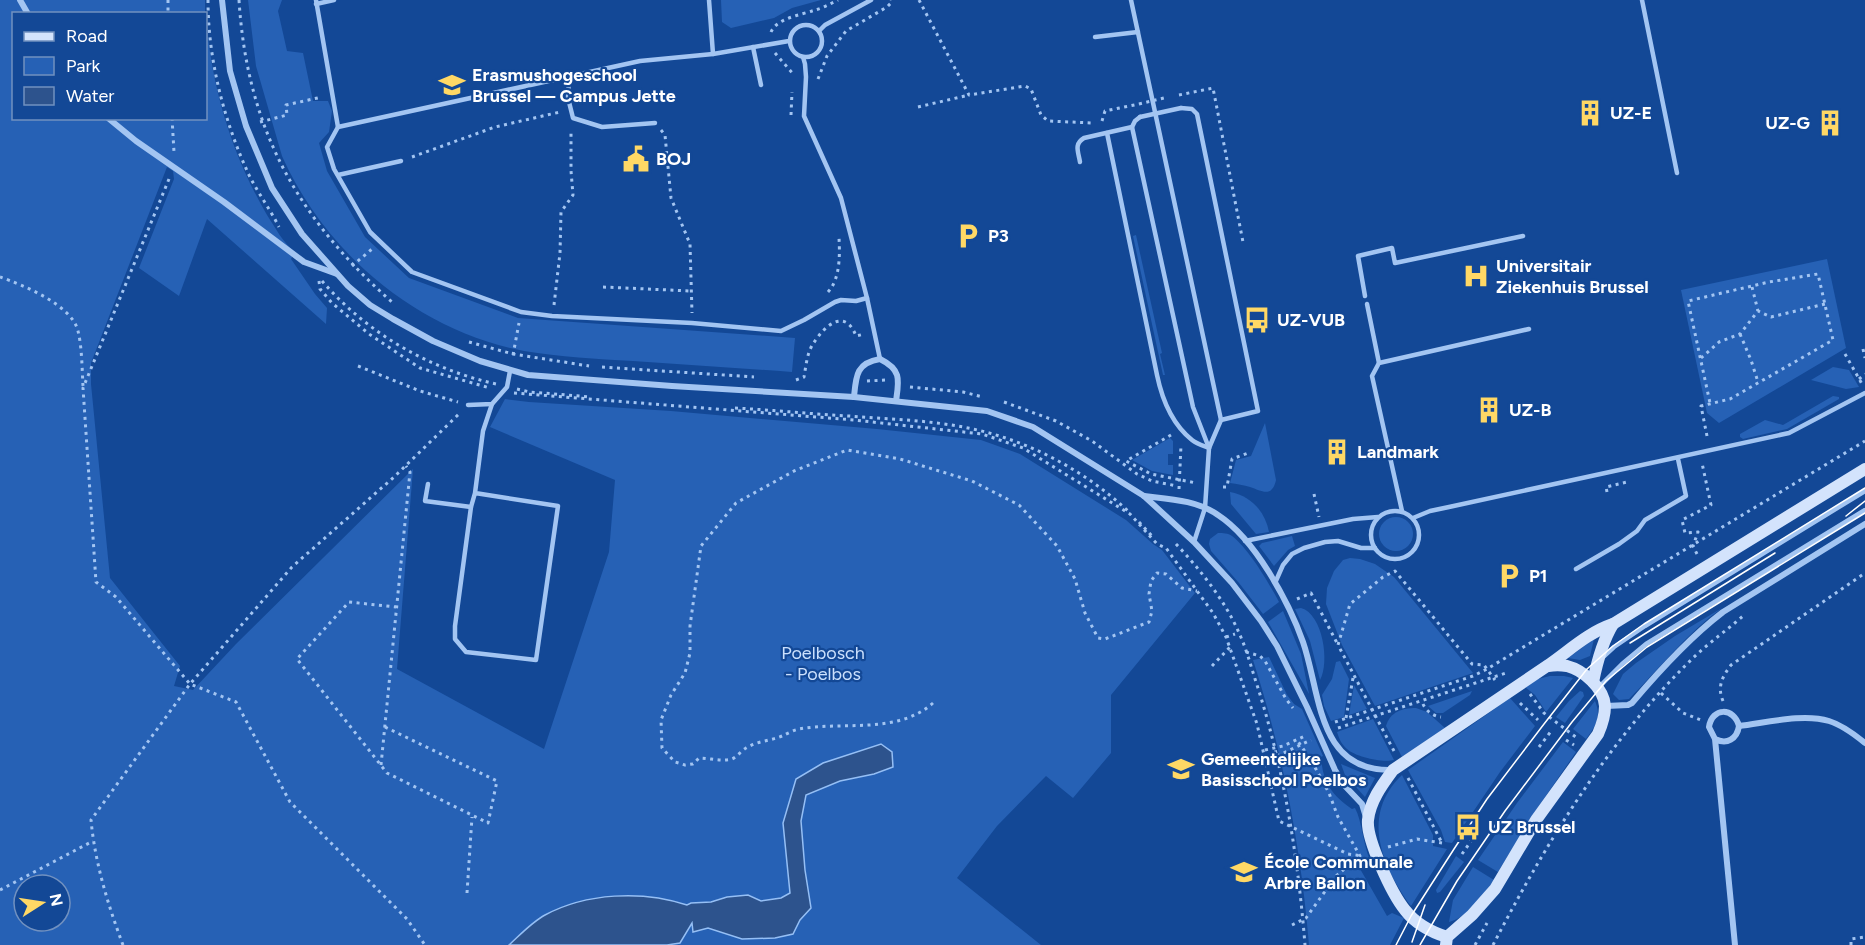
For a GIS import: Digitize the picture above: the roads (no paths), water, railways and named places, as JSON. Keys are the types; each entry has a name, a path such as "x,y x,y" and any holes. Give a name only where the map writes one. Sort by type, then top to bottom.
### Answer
{"street":[{"path":"222,0 230,71 246,126 272,188 302,234 337,274 370,305 393,320 454,351 528,375 854,397 987,411 1033,427 1144,496 1194,542 1232,582 1261,621 1282,655 1340,778 1362,804 1380,864 1405,910 1428,930 1447,941 1495,889 1536,820 1602,725 1605,706 1592,682 1568,666 1547,666"},
{"path":"110,120 136,141 224,202 304,262 337,274"},
{"path":"854,397 860,369 866,363 880,359 894,368 898,375 896,401"},
{"path":"1367,823 1378,792 1397,767 1547,666 1570,647 1594,632 1613,624 1865,469"},
{"path":"1144,496 1185,501 1205,508 1227,521 1245,541 1275,583 1304,643 1317,702 1334,742 1350,761 1375,770 1397,767"},
{"path":"1605,706 1632,703 1667,664 1723,612 1865,524"},
{"path":"1592,682 1606,635 1613,624"},
{"path":"1715,739 1724,742 1736,735 1739,726 1736,718 1730,713 1718,713 1709,723 1710,732 1715,739 1736,945"},
{"path":"1739,726 1817,718 1840,725 1865,743"}],"lane":[{"path":"334,0 316,2 338,127 327,147 338,175 370,232 412,272 521,312 781,331 835,302 867,298"},
{"path":"710,0 713,54"},
{"path":"819,31 825,25 871,0"},
{"path":"1131,0 1221,420 1209,448 1205,508 1194,542"},
{"path":"1641,0 1677,173"},
{"path":"800,25 810,25 819,31 822,42 818,52 803,57 791,48 789,41 792,31 800,25"},
{"path":"1095,37 1138,32"},
{"path":"338,127 640,61 713,54 789,41"},
{"path":"753,47 761,85"},
{"path":"803,57 806,77 804,116 841,198 880,359"},
{"path":"568,75 568,98 573,118 602,127 655,123"},
{"path":"1080,162 1077,146 1084,138 1132,128 1140,117 1181,108 1192,110 1197,114 1257,411 1221,420"},
{"path":"1132,128 1192,407 1209,448"},
{"path":"1107,133 1164,402 1170,414 1193,442 1209,448"},
{"path":"338,175 400,161"},
{"path":"1365,296 1358,256 1392,249 1395,262 1523,236"},
{"path":"1367,304 1380,363 1372,376 1402,511"},
{"path":"1380,363 1529,328"},
{"path":"475,493 558,506 536,660 466,652 455,639 483,431 492,404 505,389 510,371"},
{"path":"1413,518 1430,511 1678,459 1789,433 1865,393"},
{"path":"468,405 492,404"},
{"path":"1576,569 1619,544 1637,531 1645,520 1686,496 1678,459"},
{"path":"428,484 425,501 471,507"},
{"path":"1597,663 1614,647 1645,626 1865,491"},
{"path":"1592,682 1622,664 1646,644 1865,510"},
{"path":"1389,511 1402,511 1413,518 1420,537 1410,554 1391,559 1379,553 1375,548 1371,529 1378,518 1389,511"},
{"path":"1245,541 1353,519 1378,518"},
{"path":"1275,583 1283,565 1292,554 1304,548 1338,541 1361,548 1375,548"}],"water":[{"path":"881,744 892,752 893,767 874,774 840,781 806,795 801,821 811,908 800,920 793,934 775,938 742,939 708,928 693,932 692,923 680,943 667,945 509,945 545,915 578,902 596,898 652,897 687,905 748,895 761,901 781,898 790,893 783,823 796,779 823,763"}],"tram line":[{"path":"1396,945 1411,916 1487,799 1587,669 1613,646 1644,624 1865,488"},
{"path":"1846,516 1865,501"},
{"path":"1420,945 1457,881 1505,811 1606,681 1647,647 1865,513"},
{"path":"1630,643 1775,553"},
{"path":"1412,942 1425,905"}],"place":[{"name":"Erasmushogeschool Brussel — Campus Jette","path":"452,85"},
{"name":"UZ-E","path":"1590,113"},
{"name":"UZ-G","path":"1830,123"},
{"name":"BOJ","path":"636,159"},
{"name":"P3","path":"968,236"},
{"name":"Universitair Ziekenhuis Brussel","path":"1476,276"},
{"name":"UZ-VUB","path":"1257,320"},
{"name":"UZ-B","path":"1489,410"},
{"name":"Landmark","path":"1337,452"},
{"name":"P1","path":"1509,576"},
{"name":"Gemeentelijke Basisschool Poelbos","path":"1181,769"},
{"name":"UZ Brussel","path":"1468,827"},
{"name":"École Communale Arbre Ballon","path":"1244,872"}],"park label":[{"name":"Poelbosch - Poelbos","path":"823,663"}]}
